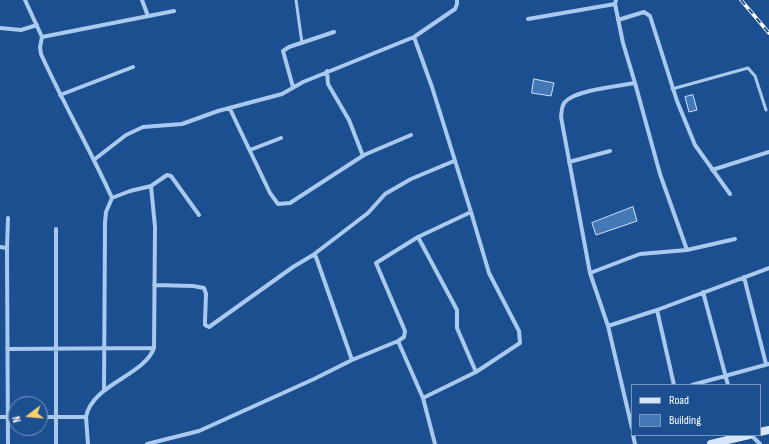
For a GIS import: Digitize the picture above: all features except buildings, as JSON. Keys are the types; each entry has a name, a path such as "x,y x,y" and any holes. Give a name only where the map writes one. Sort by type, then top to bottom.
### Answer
{"main road":[{"path":"711,444 737,436"}],"street":[{"path":"25,0 42,37 40,47 41,54 60,95 95,159 112,198"},
{"path":"142,0 148,16"},
{"path":"95,159 135,130 152,125 182,124 218,111 276,96 327,71 414,37 455,9 457,0"},
{"path":"528,19 616,2 618,20 634,83 660,174 687,250"},
{"path":"42,37 174,11"},
{"path":"618,20 644,12 650,16 672,89 695,145 730,194"},
{"path":"0,28 21,30 37,25"},
{"path":"293,87 282,54 286,49 334,32"},
{"path":"414,37 432,87 489,273 521,338 520,343 517,346 476,372 423,398"},
{"path":"60,95 133,67"},
{"path":"327,71 328,84 349,120 363,156"},
{"path":"631,416 630,403 608,326 590,273 561,117 562,106 565,102 579,95 634,83"},
{"path":"230,109 270,193 278,204 290,203 363,156 411,135"},
{"path":"250,150 281,138"},
{"path":"569,162 610,151"},
{"path":"712,170 769,152"},
{"path":"154,285 193,286 204,288 206,294 205,325 209,327 293,267 313,255 368,213 385,194 412,179 454,161"},
{"path":"104,391 105,223 106,212 112,198 130,191 151,186 167,175 171,176 198,215"},
{"path":"88,444 86,417 88,407 104,391 134,370 149,357 154,348 155,227 151,186"},
{"path":"146,444 199,431 404,337 405,331 376,263 418,237 471,212"},
{"path":"0,417 8,417 8,218"},
{"path":"56,229 56,444"},
{"path":"418,237 458,310 457,328 476,372"},
{"path":"590,273 640,254 687,250 735,239"},
{"path":"0,247 7,248"},
{"path":"313,255 352,360"},
{"path":"608,326 657,310 769,268"},
{"path":"695,384 726,374 767,364 744,277"},
{"path":"703,292 728,384"},
{"path":"657,310 674,384"},
{"path":"398,341 423,398 435,444"},
{"path":"7,349 154,348"},
{"path":"48,417 86,417"},
{"path":"751,436 760,444"}],"lane":[{"path":"296,0 302,43"},
{"path":"672,89 748,68 754,76 766,110"}],"railway":[{"path":"741,0 769,33"}]}
